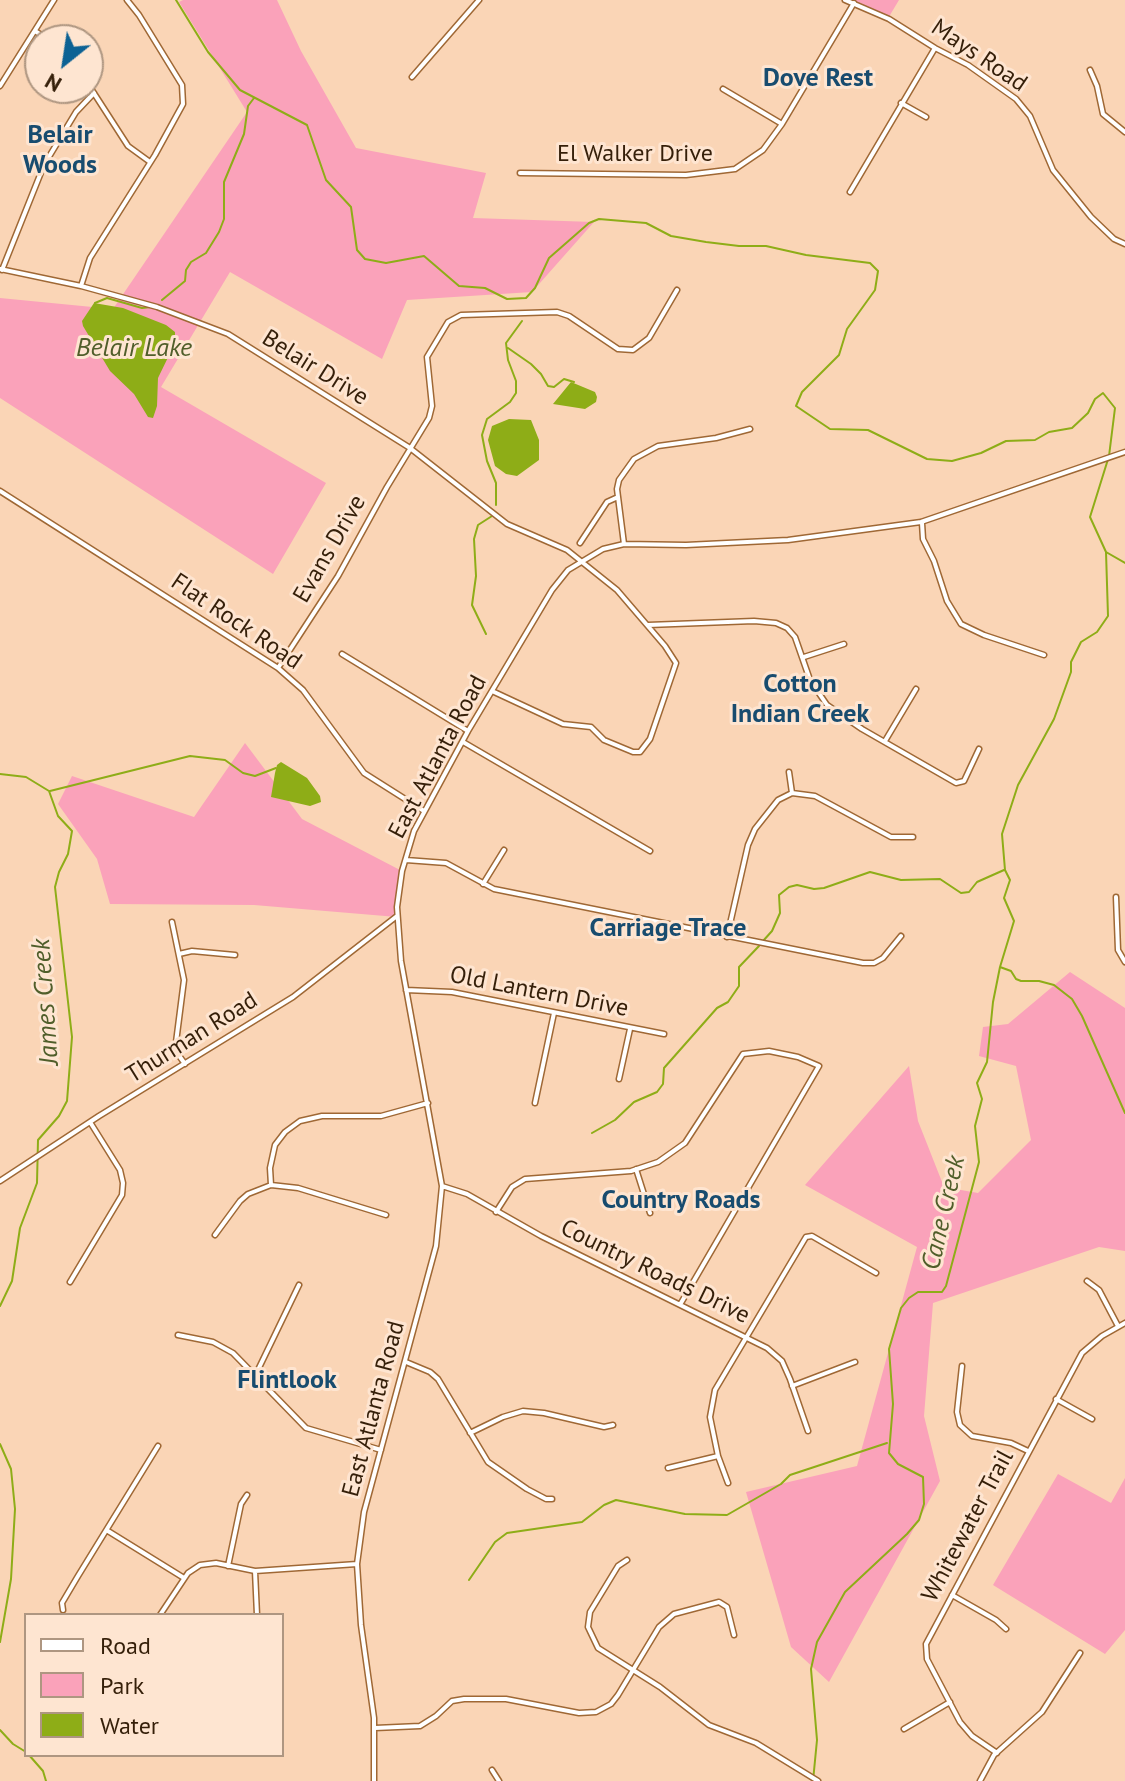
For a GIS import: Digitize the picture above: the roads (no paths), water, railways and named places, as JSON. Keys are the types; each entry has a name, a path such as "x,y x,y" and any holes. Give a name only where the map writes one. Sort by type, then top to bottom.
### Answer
{"street":[{"path":"39,24 54,0"},
{"path":"81,286 90,258 179,114 184,97 182,85 127,0"},
{"path":"412,77 479,0"},
{"name":"Mays Road","path":"845,0 889,19 968,65 1016,99 1030,116 1053,170 1091,217 1114,239 1125,244"},
{"name":"El Walker Drive","path":"520,173 686,175 728,171 752,159 763,150 782,124 854,3"},
{"path":"0,86 24,48"},
{"path":"850,192 935,48"},
{"path":"1090,70 1103,114 1125,132"},
{"path":"723,89 782,124"},
{"path":"901,103 926,117"},
{"path":"1,269 44,165 84,104"},
{"path":"101,104 128,146 150,162"},
{"name":"Belair Drive","path":"1,269 81,286 157,307 228,334 410,448 507,524 550,541 581,561 617,590 675,660 676,668 650,739 640,752 604,740 591,727 563,724 492,691"},
{"name":"Evans Drive","path":"278,668 338,576 431,412 428,354 452,319 461,315 560,312 615,347 633,350 647,341 677,290"},
{"path":"624,544 619,480 631,463 650,449 750,429"},
{"name":"East Atlanta Road","path":"374,1781 375,1728 361,1625 357,1564 364,1512 436,1246 442,1186 406,990 397,916 405,859 424,811 468,731 552,590 568,570 610,546 788,540 921,520 1125,452"},
{"name":"Flat Rock Road","path":"0,491 278,668 312,700 364,773 424,811"},
{"path":"580,543 606,503 618,497"},
{"path":"921,520 923,539 947,601 961,624 1044,655"},
{"path":"648,625 776,623 792,632 804,657 810,680 827,705 956,783 964,781 979,749"},
{"path":"804,657 844,644"},
{"path":"342,654 468,731"},
{"path":"885,741 916,689"},
{"path":"463,742 650,851"},
{"path":"789,772 792,793"},
{"path":"727,937 744,858 755,829 778,800 792,793 815,796 891,837 913,837"},
{"path":"483,884 504,850"},
{"path":"405,859 446,863 494,889 727,937 874,963 889,952 901,936"},
{"path":"1116,897 1118,950 1125,962"},
{"name":"Thurman Road","path":"0,1181 293,997 397,916"},
{"path":"172,922 184,980 175,1050 185,1064"},
{"path":"179,954 192,951 235,955"},
{"name":"Old Lantern Drive","path":"406,990 452,992 664,1034"},
{"path":"535,1103 554,1013"},
{"path":"619,1079 630,1029"},
{"path":"496,1212 512,1187 525,1179 636,1169 658,1162 685,1143 743,1054 769,1051 798,1057 819,1066 681,1303"},
{"path":"271,1185 270,1168 275,1145 300,1121 322,1116 381,1116 428,1103"},
{"path":"70,1282 122,1195 120,1170 90,1122"},
{"path":"636,1169 650,1213"},
{"path":"215,1235 240,1201 248,1194 271,1185 298,1188 386,1215"},
{"name":"Country Roads Drive","path":"442,1186 467,1194 595,1263 746,1336 782,1361 808,1431"},
{"path":"728,1483 718,1456 711,1407 715,1390 809,1235 876,1273"},
{"path":"1087,1281 1099,1290 1118,1326"},
{"path":"256,1374 299,1285"},
{"name":"Whitewater Trail","path":"997,1753 972,1736 927,1659 926,1644 1082,1353 1125,1323"},
{"path":"178,1335 213,1342 233,1353 306,1428 381,1450"},
{"path":"406,1362 430,1372 438,1379 488,1462 537,1495 552,1499"},
{"path":"792,1386 855,1362"},
{"path":"962,1366 957,1412 960,1425 972,1436 1011,1443 1028,1451"},
{"path":"1056,1399 1092,1419"},
{"path":"470,1433 523,1411 604,1427 613,1425"},
{"path":"63,1610 62,1603 158,1446"},
{"path":"668,1468 718,1456"},
{"path":"228,1566 241,1504 247,1495"},
{"path":"107,1531 184,1578"},
{"path":"627,1560 618,1566 590,1612 588,1627 598,1648 669,1693 709,1725 756,1743 818,1781"},
{"path":"161,1613 184,1578 200,1565 216,1563 255,1571 357,1564"},
{"path":"255,1571 257,1613"},
{"path":"952,1595 1006,1629"},
{"path":"375,1728 420,1726 452,1701 464,1699 520,1700 579,1713 596,1712 611,1704 663,1622 681,1612 719,1602 727,1607 734,1635"},
{"path":"980,1781 997,1753 1034,1721 1080,1653"},
{"path":"904,1729 950,1702"},
{"path":"492,1770 499,1781"}],"water":[{"name":"Belair Lake","path":"94,303 123,308 166,325 175,332 175,343 158,378 157,406 153,418 148,417 134,394 110,371 83,326 82,321"},
{"path":"571,382 595,392 596,402 585,409 553,404"},
{"path":"509,419 531,420 539,440 539,460 517,476 506,474 495,466 488,440 492,426"},
{"path":"281,762 307,778 321,802 310,806 271,797 277,765"}],"waterway":[{"path":"176,0 208,52 240,90 307,125 326,180 351,207 357,250 365,259 386,263 424,256 459,286 485,288 507,299 526,298 535,288 549,258 589,223 599,219 646,223 671,236 706,242 766,246 806,255 870,263 878,271 875,290 847,329 839,355 802,392 796,406 830,429 868,430 927,459 952,461 981,453 1006,441 1035,440 1049,432 1072,428 1103,393 1115,408 1109,456 1090,517 1106,552 1125,563"},
{"path":"162,300 185,281 191,262 206,253 219,232 224,219 224,182 244,134 248,106 254,98"},
{"path":"95,303 107,298 142,308 151,307"},
{"path":"496,505 496,483 487,461 482,435 487,419 510,402 516,393 506,343 522,321"},
{"path":"508,348 531,364 548,386 554,387 564,379 574,382"},
{"path":"486,634 472,605 476,576 474,539 478,525 492,516"},
{"name":"Cane Creek","path":"813,1781 817,1740 811,1669 817,1642 845,1592 907,1534 919,1520 924,1504 923,1477 898,1464 889,1453 893,1404 889,1349 901,1308 909,1298 918,1292 942,1292 946,1286 979,1162 975,1126 982,1099 977,1083 987,1062 993,1002 1014,921 1004,898 1010,880 1005,870 1002,834 1018,785 1054,719 1071,672 1071,662 1081,642 1097,632 1108,616 1106,552"},
{"path":"50,791 190,756 225,760 243,773 255,776 276,768"},
{"name":"James Creek","path":"0,774 26,777 49,791 58,816 72,831 68,854 55,887 72,1037 67,1101 59,1116 38,1140 37,1183 20,1228 12,1281 0,1306"},
{"path":"763,941 772,931 780,913 779,895 789,887 824,888 870,872 901,880 940,879 961,893 969,892 977,882 1004,870"},
{"path":"592,1133 615,1120 634,1102 657,1092 663,1084 664,1068 717,1008 728,1002 739,986 739,967 759,946"},
{"path":"1000,967 1011,971 1021,981 1054,985 1072,999 1125,1113"},
{"path":"469,1580 495,1542 507,1533 582,1522 616,1500 685,1514 727,1515 781,1484 790,1475 887,1443"},
{"name":"James Creek","path":"0,1444 11,1469 15,1509 11,1579 0,1642"},
{"name":"James Creek","path":"0,1730 24,1751"},
{"name":"James Creek","path":"31,1757 43,1771 46,1781"}],"district":[{"name":"Dove Rest","path":"818,79"},
{"name":"Belair Woods","path":"60,151"},
{"name":"Cotton Indian Creek","path":"800,700"},
{"name":"Carriage Trace","path":"668,929"},
{"name":"Country Roads","path":"681,1201"},
{"name":"Flintlook","path":"287,1381"}]}
